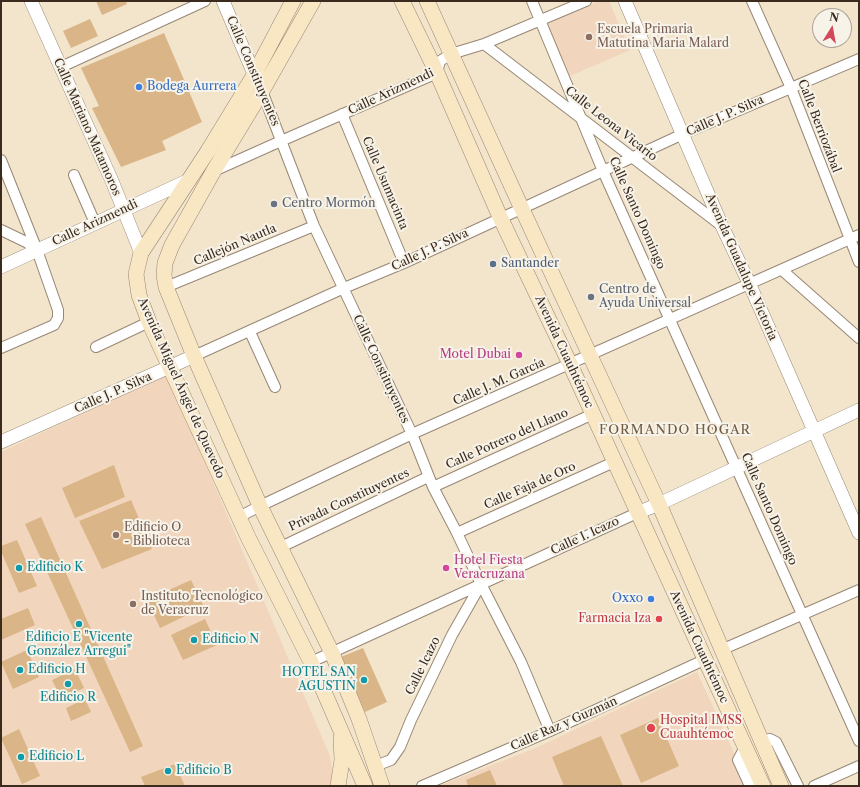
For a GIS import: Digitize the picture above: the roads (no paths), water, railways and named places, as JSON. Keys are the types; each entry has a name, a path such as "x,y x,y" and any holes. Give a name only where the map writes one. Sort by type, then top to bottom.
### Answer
{"main road":[{"name":"Avenida Miguel Ángel de Quevedo","path":"293,1 254,75 189,180 141,253 136,274 139,295 149,322 239,517 311,662 365,786"},
{"name":"Avenida Miguel Ángel de Quevedo","path":"313,1 172,245 165,263 164,275 166,287 194,356 260,506 281,546 332,653 359,719 380,785"},
{"name":"Avenida Cuauhtémoc","path":"402,1 437,74 500,218 570,364 704,660 763,786"},
{"name":"Avenida Cuauhtémoc","path":"427,1 659,504 781,786"},
{"path":"338,786 342,760 340,728"},
{"path":"347,745 363,762 375,766"}],"street":[{"name":"Calle Mariano Matamoros","path":"31,1 112,180 141,253"},
{"path":"61,67 205,1"},
{"name":"Calle Constituyentes","path":"223,1 262,91 314,226 412,434 428,477 521,662 550,731"},
{"name":"Calle Santo Domingo","path":"532,1 603,171 859,741"},
{"path":"451,54 484,44 586,1"},
{"name":"Avenida Guadalupe Victoria","path":"626,1 722,226 749,283 859,533"},
{"name":"Calle Berriozábal","path":"752,1 791,88 859,262"},
{"name":"Calle Leona Vicario","path":"484,44 722,226"},
{"name":"Calle Arizmendi","path":"213,172 281,140 437,74 440,61 451,54"},
{"name":"Calle J. P. Silva","path":"2,440 171,368 194,356 522,209 683,134 859,59"},
{"name":"Calle Usumacinta","path":"342,114 404,262"},
{"path":"1,160 37,250 58,310 58,318 54,325 1,348"},
{"path":"74,175 95,223"},
{"name":"Calle Arizmendi","path":"1,267 189,180"},
{"name":"Callejón Nautla","path":"166,287 314,226"},
{"path":"1,230 26,242 37,250"},
{"name":"Calle J. M. García","path":"239,517 412,434 859,235"},
{"path":"782,270 859,338"},
{"path":"96,347 149,322"},
{"path":"250,332 275,387"},
{"name":"Calle I. Icazo","path":"311,662 659,504 859,410"},
{"name":"Calle Potrero del Llano","path":"433,487 593,414"},
{"name":"Calle Faja de Oro","path":"457,533 614,462"},
{"name":"Privada Constituyentes","path":"281,546 428,477"},
{"name":"Calle Icazo","path":"380,785 391,760 400,747 411,720 452,635 481,584"},
{"path":"721,650 859,590"},
{"name":"Calle Raz y Guzmán","path":"422,786 550,731 704,660"},
{"path":"761,741 770,740 776,742 798,786"},
{"path":"745,747 738,760 750,786"},
{"path":"375,766 391,760"},
{"path":"814,786 859,766"}],"place":[{"name":"Escuela Primaria Matutina Maria Malard","path":"589,37"},
{"name":"Bodega Aurrera","path":"139,87"},
{"name":"Centro Mormón","path":"274,204"},
{"name":"Santander","path":"493,264"},
{"name":"Centro de Ayuda Universal","path":"591,297"},
{"name":"Motel Dubai","path":"519,355"},
{"name":"Edificio O - Biblioteca","path":"116,535"},
{"name":"Edificio K","path":"19,568"},
{"name":"Hotel Fiesta Veracruzana","path":"446,568"},
{"name":"Oxxo","path":"651,599"},
{"name":"Instituto Tecnológico de Veracruz","path":"133,604"},
{"name":"Farmacia Iza","path":"659,619"},
{"name":"Edificio E \"Vicente González Arregui\"","path":"79,624"},
{"name":"Edificio N","path":"194,640"},
{"name":"Edificio H","path":"20,670"},
{"name":"HOTEL SAN AGUSTIN","path":"364,680"},
{"name":"Edificio R","path":"68,684"},
{"name":"Hospital IMSS Cuauhtémoc","path":"651,728"},
{"name":"Edificio L","path":"21,757"},
{"name":"Edificio B","path":"168,771"}],"district":[{"name":"FORMANDO HOGAR","path":"675,430"}]}
